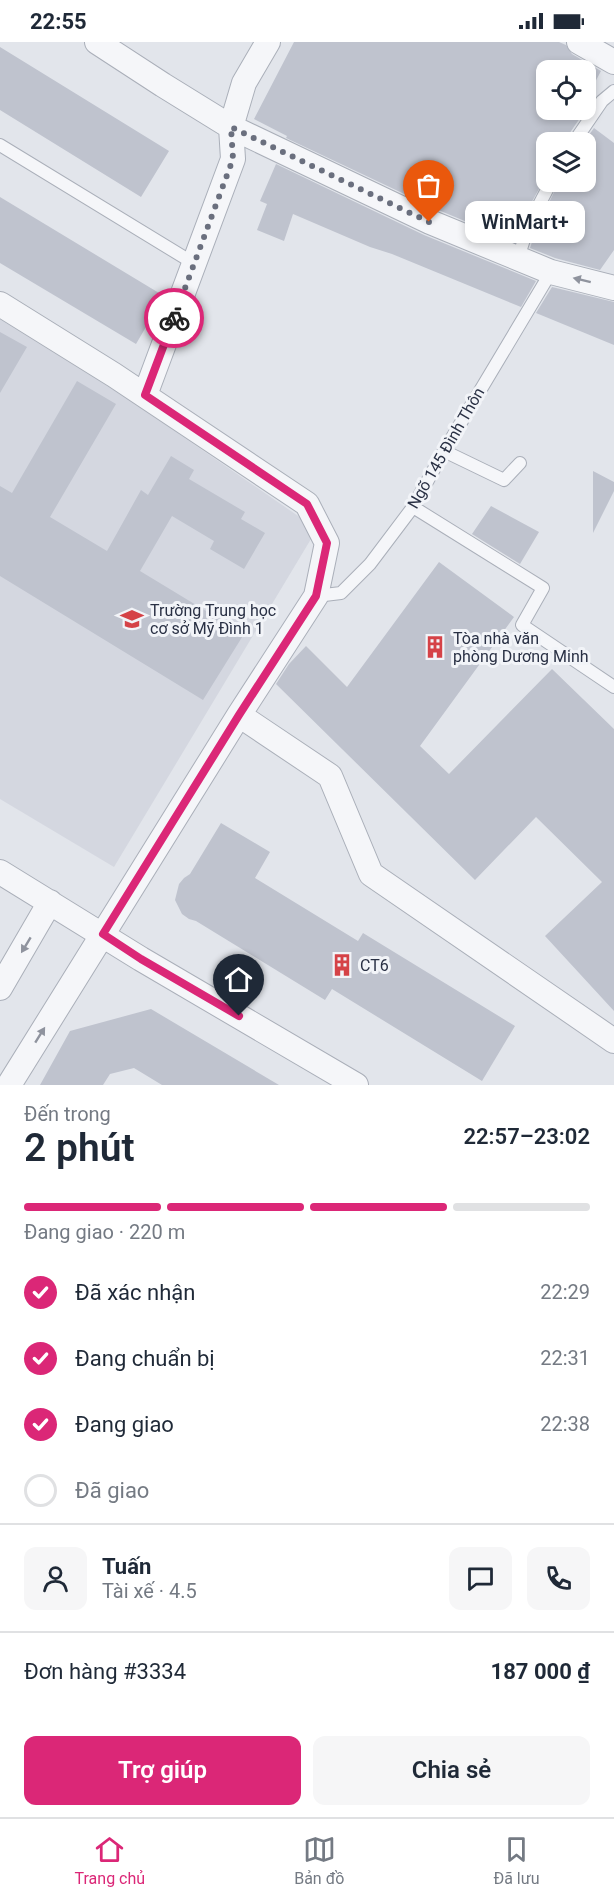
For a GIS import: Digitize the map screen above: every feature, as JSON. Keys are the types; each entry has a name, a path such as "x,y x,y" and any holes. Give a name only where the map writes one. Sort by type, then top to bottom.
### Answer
{"street":[{"path":"97,42 231,127 429,222 551,272 614,288"},
{"path":"145,395 233,159 231,127 244,83 268,42"},
{"path":"579,42 614,62"},
{"path":"0,304 145,395 307,504 327,543 316,596 239,715 9,1085"},
{"path":"239,715 330,776 371,874 614,1041"},
{"path":"0,872 141,959 356,1085"},
{"path":"0,988 50,902"}],"lane":[{"path":"581,132 602,101 614,91"},
{"path":"0,145 195,264"},
{"path":"518,258 529,224 546,192"},
{"name":"Ngõ 145 Đình Thôn","path":"316,596 341,593 370,564 414,507 444,451 551,272"},
{"path":"444,451 504,480 520,463"},
{"path":"414,507 543,588 522,625 614,687"}],"shaded area":[{"name":"Trường Trung học cơ sở Mỹ Đình 1","path":"0,317 134,403 317,529 114,867 0,799"}],"building":[{"path":"294,42 559,42 566,45 572,54 582,60 536,60 536,120 579,120 570,132 536,132 537,192 522,220 515,242 436,209 286,138 287,136 254,119"},
{"path":"0,47 169,151 141,197 0,110"},
{"path":"596,68 601,71 596,80"},
{"path":"594,128 614,143 614,250 600,270 555,258 530,248 537,227 554,192 596,192 596,132 591,132"},
{"path":"276,164 424,235 536,281 521,307 293,214 284,241 257,230 267,204 260,201"},
{"path":"0,197 164,296 136,344 0,263"},
{"path":"552,287 614,302 614,345 536,313"},
{"path":"0,332 27,347 0,393"},
{"path":"77,381 116,404 50,517 107,551 141,490 148,495 171,456 194,470 189,479 245,512 241,519 265,533 244,569 210,549 214,541 172,516 140,571 244,634 203,700 0,576 0,486 12,493"},
{"path":"593,471 614,482 614,491 593,533"},
{"path":"491,506 539,532 520,564 472,534"},
{"path":"439,562 514,617 420,746 449,774 552,669 614,729 614,1011 545,936 602,882 536,817 475,880 276,684 289,664 306,646 347,687"},
{"name":"CT6","path":"221,823 270,852 255,878 358,941 363,933 515,1026 482,1081 332,989 325,1000 182,914 175,900 179,884 190,874"},
{"path":"151,1009 279,1085 162,1085 134,1068 110,1074 103,1085 40,1085 70,1031"}],"way so far":[{"path":"174,318 233,159 231,127 429,222"}],"place":[{"name":"WinMart+","path":"429,222"},
{"name":"Trường Trung học cơ sở Mỹ Đình 1","path":"132,619"},
{"name":"Tòa nhà văn phòng Dương Minh","path":"435,647"},
{"name":"CT6","path":"342,965"}],"route":[{"path":"174,318 145,395 307,504 327,543 316,596 103,934 239,1016"}]}
